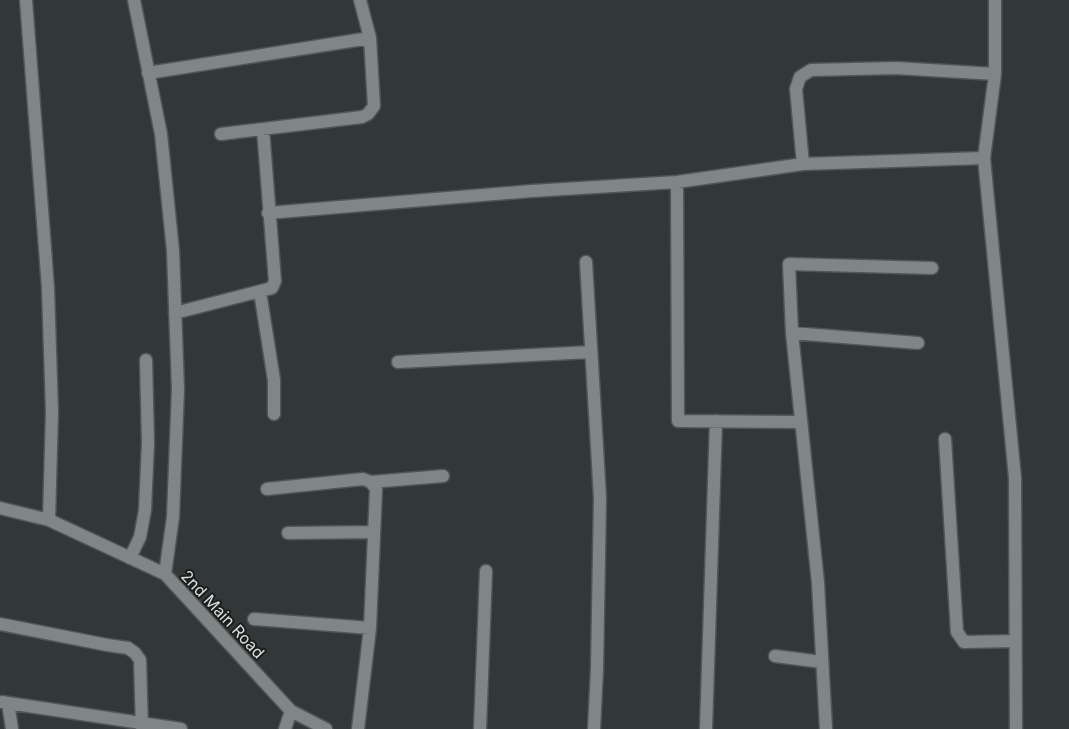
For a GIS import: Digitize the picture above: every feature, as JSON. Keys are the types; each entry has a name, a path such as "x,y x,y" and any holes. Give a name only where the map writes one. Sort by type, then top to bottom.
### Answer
{"street":[{"path":"26,0 48,288 52,412 49,520"},
{"path":"134,0 161,134 173,252 178,389 173,517 165,574"},
{"path":"221,134 362,117 368,114 374,106 370,38 360,0"},
{"path":"995,0 995,74 984,158 1015,478 1016,729"},
{"path":"148,73 370,38"},
{"path":"803,164 796,88 800,77 811,70 896,68 995,74"},
{"path":"175,313 272,288 274,281 262,129"},
{"path":"268,213 532,191 677,182 803,164 984,158"},
{"path":"677,182 678,421 801,422"},
{"path":"586,262 600,498 594,729"},
{"path":"826,729 818,583 792,333 789,264 932,268"},
{"path":"260,292 274,380 274,414"},
{"path":"792,333 918,343"},
{"path":"398,362 591,352"},
{"path":"130,558 140,538 145,510 148,443 146,360"},
{"path":"706,729 716,422"},
{"path":"945,439 957,632 964,642 1016,641"},
{"path":"267,489 363,479 371,482 443,476"},
{"path":"358,729 370,628 376,489 371,482"},
{"name":"2nd Main Road","path":"0,508 49,520 165,574 291,711 326,729"},
{"path":"288,533 374,532"},
{"path":"480,729 486,571"},
{"path":"254,619 370,628"},
{"path":"0,624 128,648 136,653 140,660 141,726"},
{"path":"775,656 822,662"},
{"path":"12,729 4,703 141,726 181,729"},
{"path":"285,729 291,711"}]}
